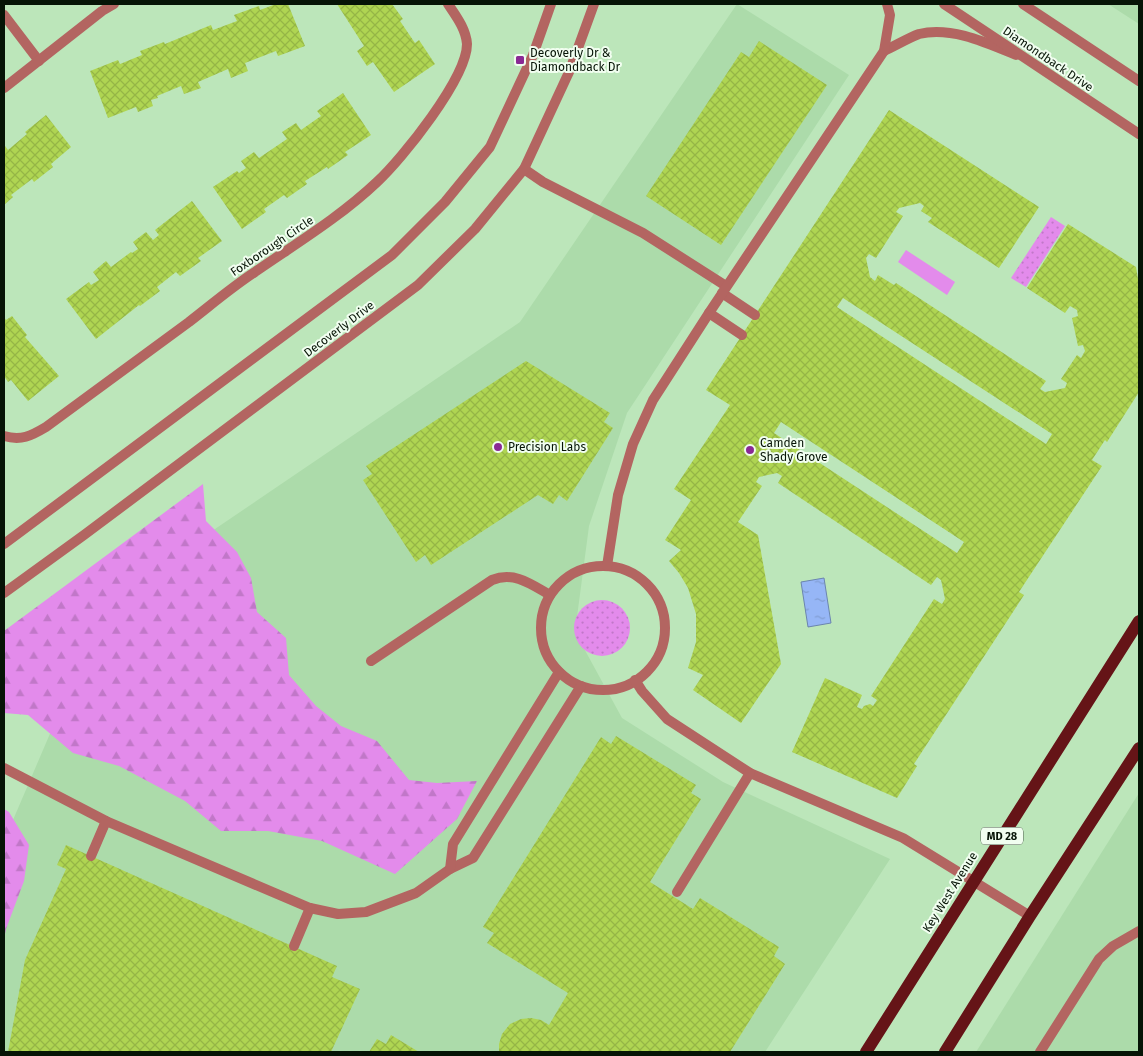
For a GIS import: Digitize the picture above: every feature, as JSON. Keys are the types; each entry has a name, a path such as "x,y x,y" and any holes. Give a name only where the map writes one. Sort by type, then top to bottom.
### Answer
{"main road":[{"name":"Key West Avenue","path":"866,1052 1139,622"},
{"path":"945,1052 1030,916 1139,748"}],"street":[{"path":"4,88 102,11 114,4"},
{"name":"Foxborough Circle","path":"4,436 12,438 30,436 46,427 256,271 333,220 378,182 423,127 454,81 464,59 467,44 464,30 448,4"},
{"path":"4,544 384,261 405,242 445,202 490,147 533,55 551,4"},
{"name":"Decoverly Drive","path":"4,593 418,285 475,229 524,169 570,70 594,4"},
{"path":"607,566 618,495 633,444 653,400 724,290 884,51 890,15 888,4"},
{"name":"Diamondback Drive","path":"944,4 1139,134"},
{"path":"1023,4 1139,81"},
{"path":"4,15 39,61"},
{"path":"884,51 920,34 950,32 979,40 1023,58"},
{"path":"524,169 543,182 644,233 724,290 755,315"},
{"path":"709,313 742,334"},
{"path":"598,565 607,566 626,570 639,577 649,586 663,610 665,635 654,663 645,674 629,684 615,689 601,690 581,686 563,676 547,655 540,630 542,614 554,588 565,578 582,569 598,565"},
{"path":"371,661 492,580 500,577 508,576 522,579 550,595"},
{"path":"450,869 452,844 559,672"},
{"path":"635,680 667,719 750,773 903,838 1030,916"},
{"path":"4,768 106,822 310,908 338,914 366,912 416,893 450,869 473,858 581,686"},
{"path":"677,892 750,773"},
{"path":"91,856 106,822"},
{"path":"294,946 310,908"},
{"path":"1040,1052 1099,959 1113,946 1139,932"}],"shaded area":[{"path":"737,4 849,75 627,413 589,526 575,632 622,718 723,782 890,859 765,1052 4,1052 4,841 106,603 520,322"},
{"path":"1108,4 1139,4 1139,24"},
{"path":"1139,793 1139,1052 976,1052"}],"green space":[{"path":"1051,217 1065,226 1026,287 1011,278"},
{"path":"906,250 955,282 947,295 898,262"},
{"path":"203,484 206,521 237,552 251,578 257,612 286,638 289,675 316,706 341,726 377,741 409,780 437,783 477,781 457,819 395,874 322,841 268,831 221,831 185,801 119,766 73,753 28,715 4,713 4,631"},
{"path":"602,600 613,602 622,608 628,617 630,628 628,639 622,648 613,654 602,656 591,654 582,648 576,639 574,628 576,617 582,608 591,602"},
{"path":"4,809 9,812 29,845 24,881 4,939"}],"water":[{"path":"824,578 831,623 808,627 801,582"}],"building":[{"path":"276,4 288,4 305,46 278,56 276,51 245,63 248,71 231,78 228,69 198,82 201,88 184,94 181,86 151,100 153,106 138,112 136,107 108,118 90,71 118,60 120,64 142,55 140,51 164,42 165,44 211,25 213,30 237,21 234,15 259,6 260,10"},
{"path":"337,4 392,4 403,19 400,21 415,43 419,40 435,64 394,92 373,62 367,66 357,51 364,46"},
{"path":"759,41 827,85 721,245 646,196 741,52 749,57"},
{"path":"343,93 371,135 345,152 348,155 328,169 327,167 305,181 307,184 287,198 284,195 264,209 266,212 242,229 213,187 237,171 239,173 246,168 241,161 254,152 259,158 287,139 282,132 296,123 301,130 321,116 317,111"},
{"name":"Camden Shady Grove","path":"889,110 1039,207 999,268 928,222 932,218 921,211 924,206 920,203 899,208 896,212 903,216 876,258 869,254 866,258 870,277 875,281 878,275 894,285 896,283 1046,381 1040,389 1045,392 1065,388 1067,383 1061,379 1077,355 1081,358 1085,351 1083,345 1078,346 1072,318 1078,316 1077,310 1070,306 1065,313 1027,288 1068,224 1136,267 1139,285 1139,392 1107,442 1105,440 1092,460 1102,466 1019,592 1024,595 914,764 917,766 897,798 792,752 825,678 862,695 857,707 862,709 870,704 873,706 877,700 871,696 934,599 942,604 945,599 941,580 937,577 931,585 778,483 782,476 777,473 759,477 756,482 762,486 738,522 758,535 781,664 741,723 693,690 703,675 688,668 696,642 696,614 688,588 669,561 681,550 665,540 691,500 674,489 730,405 706,390","holes":["843,298 1052,434 1046,444 837,307","781,422 964,542 957,553 774,433"]},
{"path":"46,115 71,147 51,164 53,167 34,182 32,179 11,195 13,197 4,205 4,148 5,146 8,150 27,134 25,132"},
{"path":"192,201 222,241 198,258 201,261 180,276 176,272 157,287 160,291 96,339 66,299 89,282 91,285 99,280 93,272 106,261 111,267 138,249 133,242 146,232 153,240 159,235 155,230"},
{"path":"12,316 27,335 25,337 59,376 28,401 11,380 8,382 4,376 4,317 6,320"},
{"name":"Precision Labs","path":"526,361 610,413 604,422 613,428 567,501 559,495 553,504 538,495 431,565 425,555 416,562 363,480 372,474 366,466"},
{"path":"616,736 696,785 691,793 701,799 650,882 693,909 700,898 779,947 774,956 785,964 730,1052 499,1052 502,1034 510,1024 521,1019 531,1018 541,1020 549,1025 568,993 487,943 494,933 483,927 601,737 611,744"},
{"path":"66,845 337,966 332,977 360,989 331,1052 8,1052 25,960 66,869 57,865"},
{"path":"391,1035 419,1052 369,1052 377,1039 386,1044"}],"place":[{"name":"Decoverly Dr & Diamondback Dr","path":"520,60"},
{"name":"Precision Labs","path":"498,447"},
{"name":"Camden Shady Grove","path":"750,450"}]}
